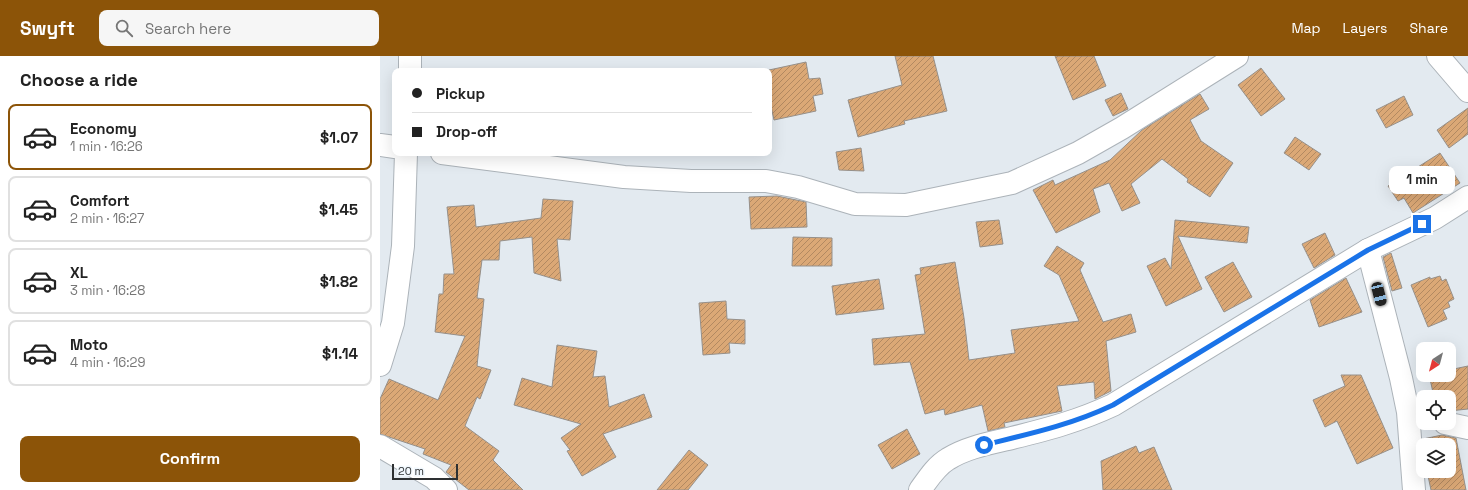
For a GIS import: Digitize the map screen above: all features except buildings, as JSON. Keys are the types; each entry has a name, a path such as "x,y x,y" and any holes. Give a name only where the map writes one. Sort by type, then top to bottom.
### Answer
{"street":[{"path":"410,56 410,68"},
{"path":"465,156 624,177 691,181 766,181 798,187 855,204 906,205 1012,183 1078,153 1122,128 1237,56"},
{"path":"1438,56 1468,91"},
{"path":"380,145 392,147"},
{"path":"380,365 393,323 403,246 406,156"},
{"path":"920,490 931,474 947,459 969,449 1060,426 1086,418 1113,405 1368,250 1436,218 1468,198"},
{"path":"1368,250 1402,378 1416,414 1414,490"},
{"path":"1456,425 1468,428"},
{"path":"380,446 434,478 446,490"}],"route":[{"path":"984,445 1086,418 1113,405 1368,250 1422,224"}]}
